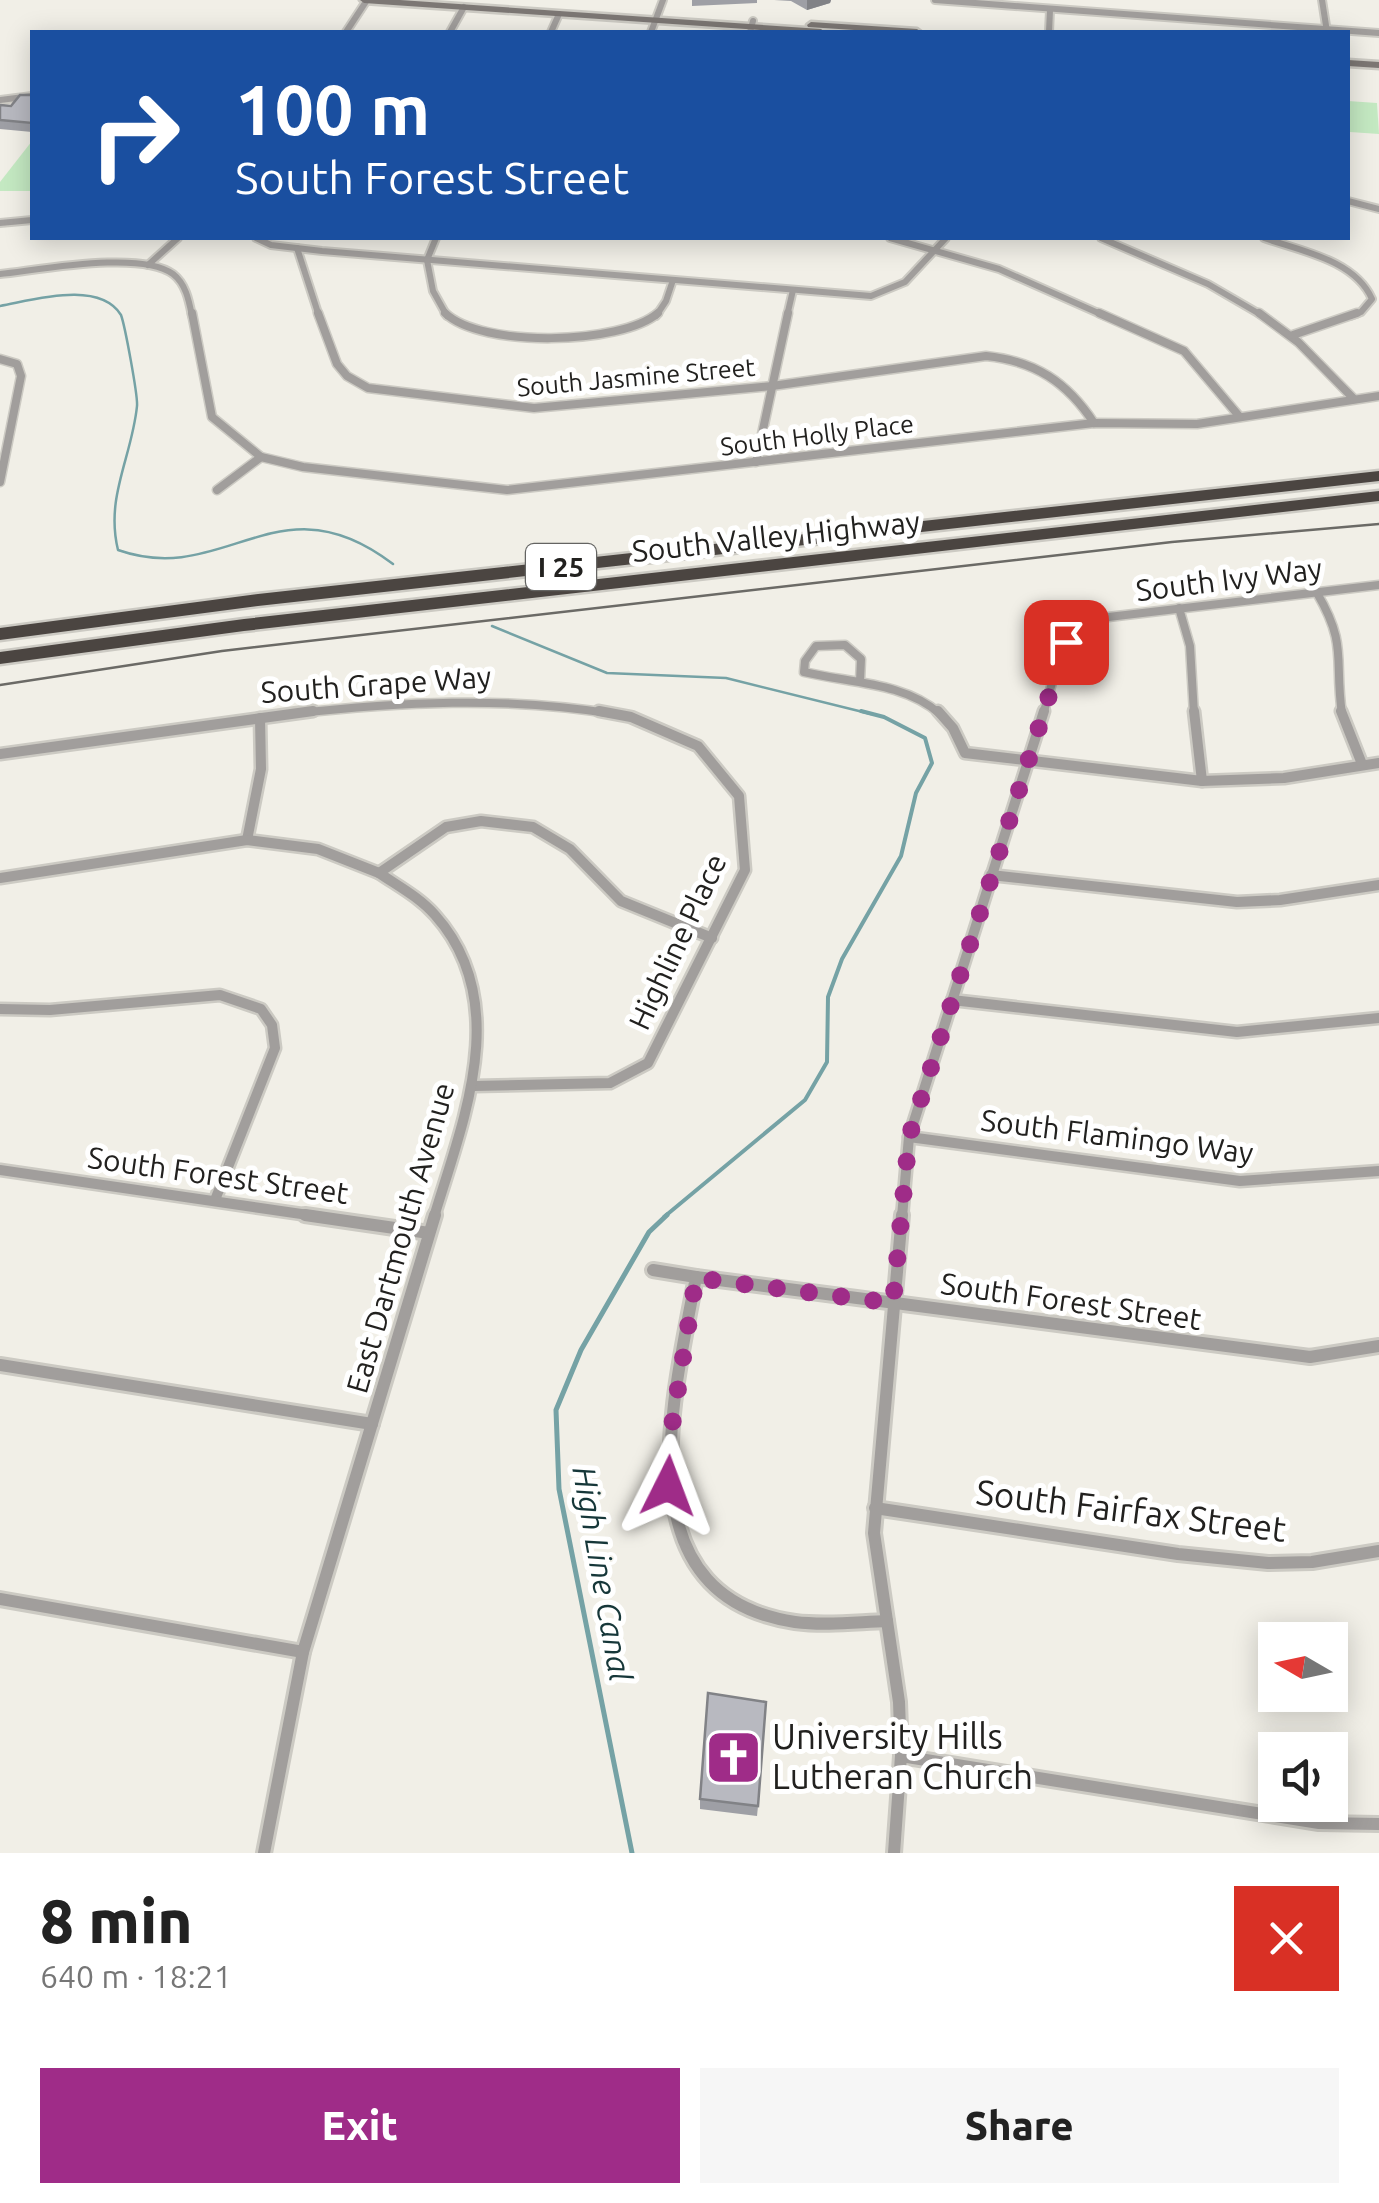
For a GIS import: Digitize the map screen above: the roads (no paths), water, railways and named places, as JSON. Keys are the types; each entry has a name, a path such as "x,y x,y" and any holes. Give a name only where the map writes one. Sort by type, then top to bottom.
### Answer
{"highway":[{"path":"1123,504 1379,462"},
{"name":"South Valley Highway","path":"0,634 258,600 1379,476"},
{"name":"South Valley Highway","path":"0,658 244,624 1379,496"},
{"path":"981,542 1379,509"}],"main road":[{"path":"366,0 562,8 793,30"},
{"path":"751,27 851,30"},
{"path":"1350,67 1379,69"}],"street":[{"path":"347,30 366,0"},
{"path":"652,30 663,0"},
{"path":"935,0 1313,30"},
{"path":"1322,0 1326,30"},
{"path":"451,30 465,2"},
{"path":"552,30 562,8"},
{"path":"1049,30 1050,10"},
{"path":"1350,32 1379,33"},
{"path":"0,100 30,96"},
{"path":"1350,202 1379,209"},
{"path":"0,222 30,220"},
{"path":"0,274 115,263 148,265 176,240"},
{"path":"261,240 272,245 427,260 871,296 905,282 944,240"},
{"path":"435,240 427,260 440,307 451,320 480,331 525,336 642,324 661,312 673,280"},
{"path":"897,240 1000,269 1184,350 1203,367 1221,398 1238,416"},
{"path":"1107,240 1234,295 1293,335 1324,362 1354,399"},
{"path":"1269,240 1356,274 1370,289 1372,300 1361,312 1293,335"},
{"name":"South Jasmine Street","path":"298,248 312,280 334,363 358,384 377,392 534,408 772,386 986,356 1012,357 1037,367 1075,392 1094,424"},
{"name":"South Holly Place","path":"148,265 172,273 188,294 212,416 232,438 260,457 304,467 508,490 1094,424 1196,424 1379,396"},
{"path":"756,462 792,290"},
{"path":"0,358 14,361 21,376 0,482"},
{"path":"218,490 260,457"},
{"name":"South Ivy Way","path":"1027,763 1066,642 1086,624 1100,618 1379,584"},
{"path":"1318,592 1334,622 1340,644 1341,712 1362,764"},
{"path":"1179,608 1193,648 1202,781"},
{"path":"860,682 861,659 850,646 826,642 810,651 804,660 804,672 906,692 934,705 948,717 965,754 1202,781 1270,780 1379,762"},
{"name":"South Grape Way","path":"0,754 260,718 451,700 547,704 638,718 686,738 720,767 740,801 750,841"},
{"path":"247,840 260,769 260,718"},
{"path":"894,1853 901,1756 896,1664 874,1533 909,1137 1027,763"},
{"path":"380,873 446,827 481,821 532,827 570,849 621,901 712,938"},
{"name":"East Dartmouth Avenue","path":"0,878 247,840 318,849 380,873 436,915 469,970 480,1028 474,1086 303,1652 264,1853"},
{"name":"Highline Place","path":"474,1086 610,1084 648,1063 745,870 750,841"},
{"path":"991,875 1236,902 1280,900 1379,885"},
{"path":"0,1009 50,1010 220,995 244,998 263,1009 275,1028 275,1048 215,1200"},
{"path":"952,1000 1224,1032 1282,1030 1379,1018"},
{"name":"South Flamingo Way","path":"909,1137 1240,1181 1379,1171"},
{"name":"South Forest Street","path":"0,1170 429,1233"},
{"name":"South Forest Street","path":"653,1270 1310,1357 1379,1346"},
{"path":"696,1278 670,1438 668,1486 676,1534 698,1572 740,1605 780,1620 820,1624 887,1620"},
{"path":"0,1365 372,1424"},
{"name":"South Fairfax Street","path":"875,1508 1178,1554 1268,1562 1312,1562 1379,1551"},
{"path":"0,1599 303,1652"},
{"path":"901,1756 1318,1823 1379,1824"}],"waterway":[{"name":"High Line Canal","path":"0,306 82,295 111,304 121,315 137,406 117,495 118,550 156,558 190,556 284,531 317,530 353,540 393,564"},
{"name":"High Line Canal","path":"492,626 607,673 726,678 871,714"},
{"name":"High Line Canal","path":"664,1217 805,1100 827,1062 828,997 842,959 901,856 916,793 932,763 925,738 884,717 861,711"},
{"name":"High Line Canal","path":"632,1853 559,1489 556,1410 581,1350 649,1232 667,1215"}],"tram line":[{"path":"0,685 222,651 1172,542 1379,524"}],"place":[{"name":"University Hills Lutheran Church","path":"733,1757"}]}
